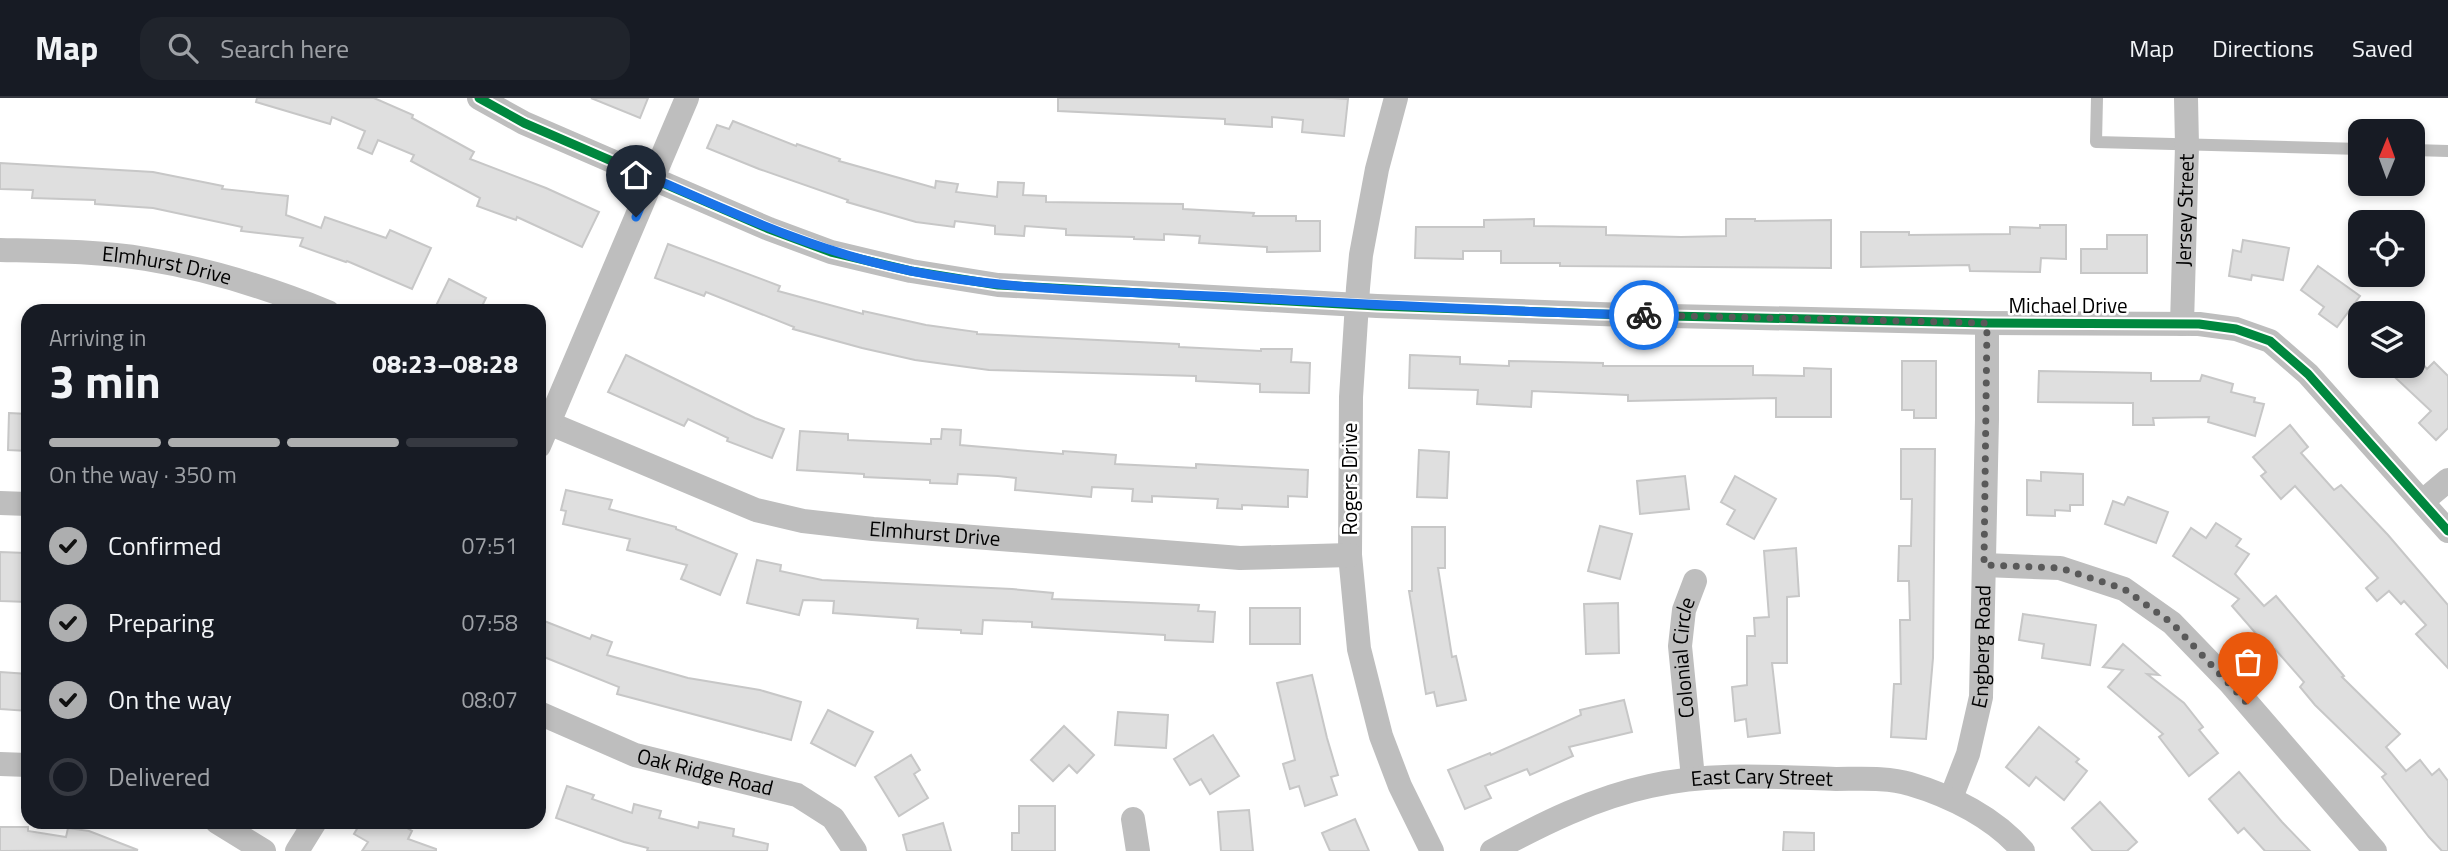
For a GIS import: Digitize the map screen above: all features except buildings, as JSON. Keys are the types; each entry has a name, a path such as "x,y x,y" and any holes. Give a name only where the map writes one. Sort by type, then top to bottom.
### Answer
{"street":[{"name":"Michael Drive","path":"478,98 524,123 769,229 831,252 911,271 998,285 1627,315 1987,323 2182,324 2236,329 2270,341 2308,374 2448,531"},
{"path":"546,417 687,98"},
{"name":"Rogers Drive","path":"1396,98 1377,169 1361,255 1356,304 1351,397 1350,555 1359,649 1381,736 1400,786 1432,851"},
{"name":"Jersey Street","path":"2182,324 2186,98"},
{"name":"Elmhurst Drive","path":"0,250 144,259 219,274 305,304"},
{"name":"Engberg Road","path":"1951,799 1968,754 1981,697 1987,323"},
{"name":"Elmhurst Drive","path":"546,422 756,510 803,521 1240,558 1350,555"},
{"path":"2423,501 2448,480"},
{"path":"0,503 21,504"},
{"path":"1984,565 2060,568 2124,589 2172,623 2230,683 2375,851"},
{"name":"Colonial Circle","path":"1693,778 1680,646 1684,610 1695,581"},
{"name":"Oak Ridge Road","path":"546,716 635,755 797,795 833,818 855,851"},
{"path":"0,764 21,765"},
{"name":"East Cary Street","path":"1492,851 1529,831 1599,801 1649,786 1693,778 1741,776 1907,783 1951,799 1978,814 2013,839 2023,851"},
{"path":"1133,819 1138,851"},
{"path":"228,829 264,851"},
{"path":"297,851 311,829"}],"lane":[{"path":"2097,98 2096,142 2348,149"},
{"path":"2426,150 2448,151"}],"cycle path":[{"path":"479,98 524,123 769,229 831,252 911,271 998,285 1377,306 1627,315 1987,323 2199,324 2236,329 2270,341 2308,374 2448,531"}],"way so far":[{"path":"1644,315 1987,323 1984,565 2060,568 2124,589 2172,623 2248,704"}],"route":[{"path":"636,217 653,178 769,229 831,252 911,271 998,285 1377,306 1644,315"}]}
